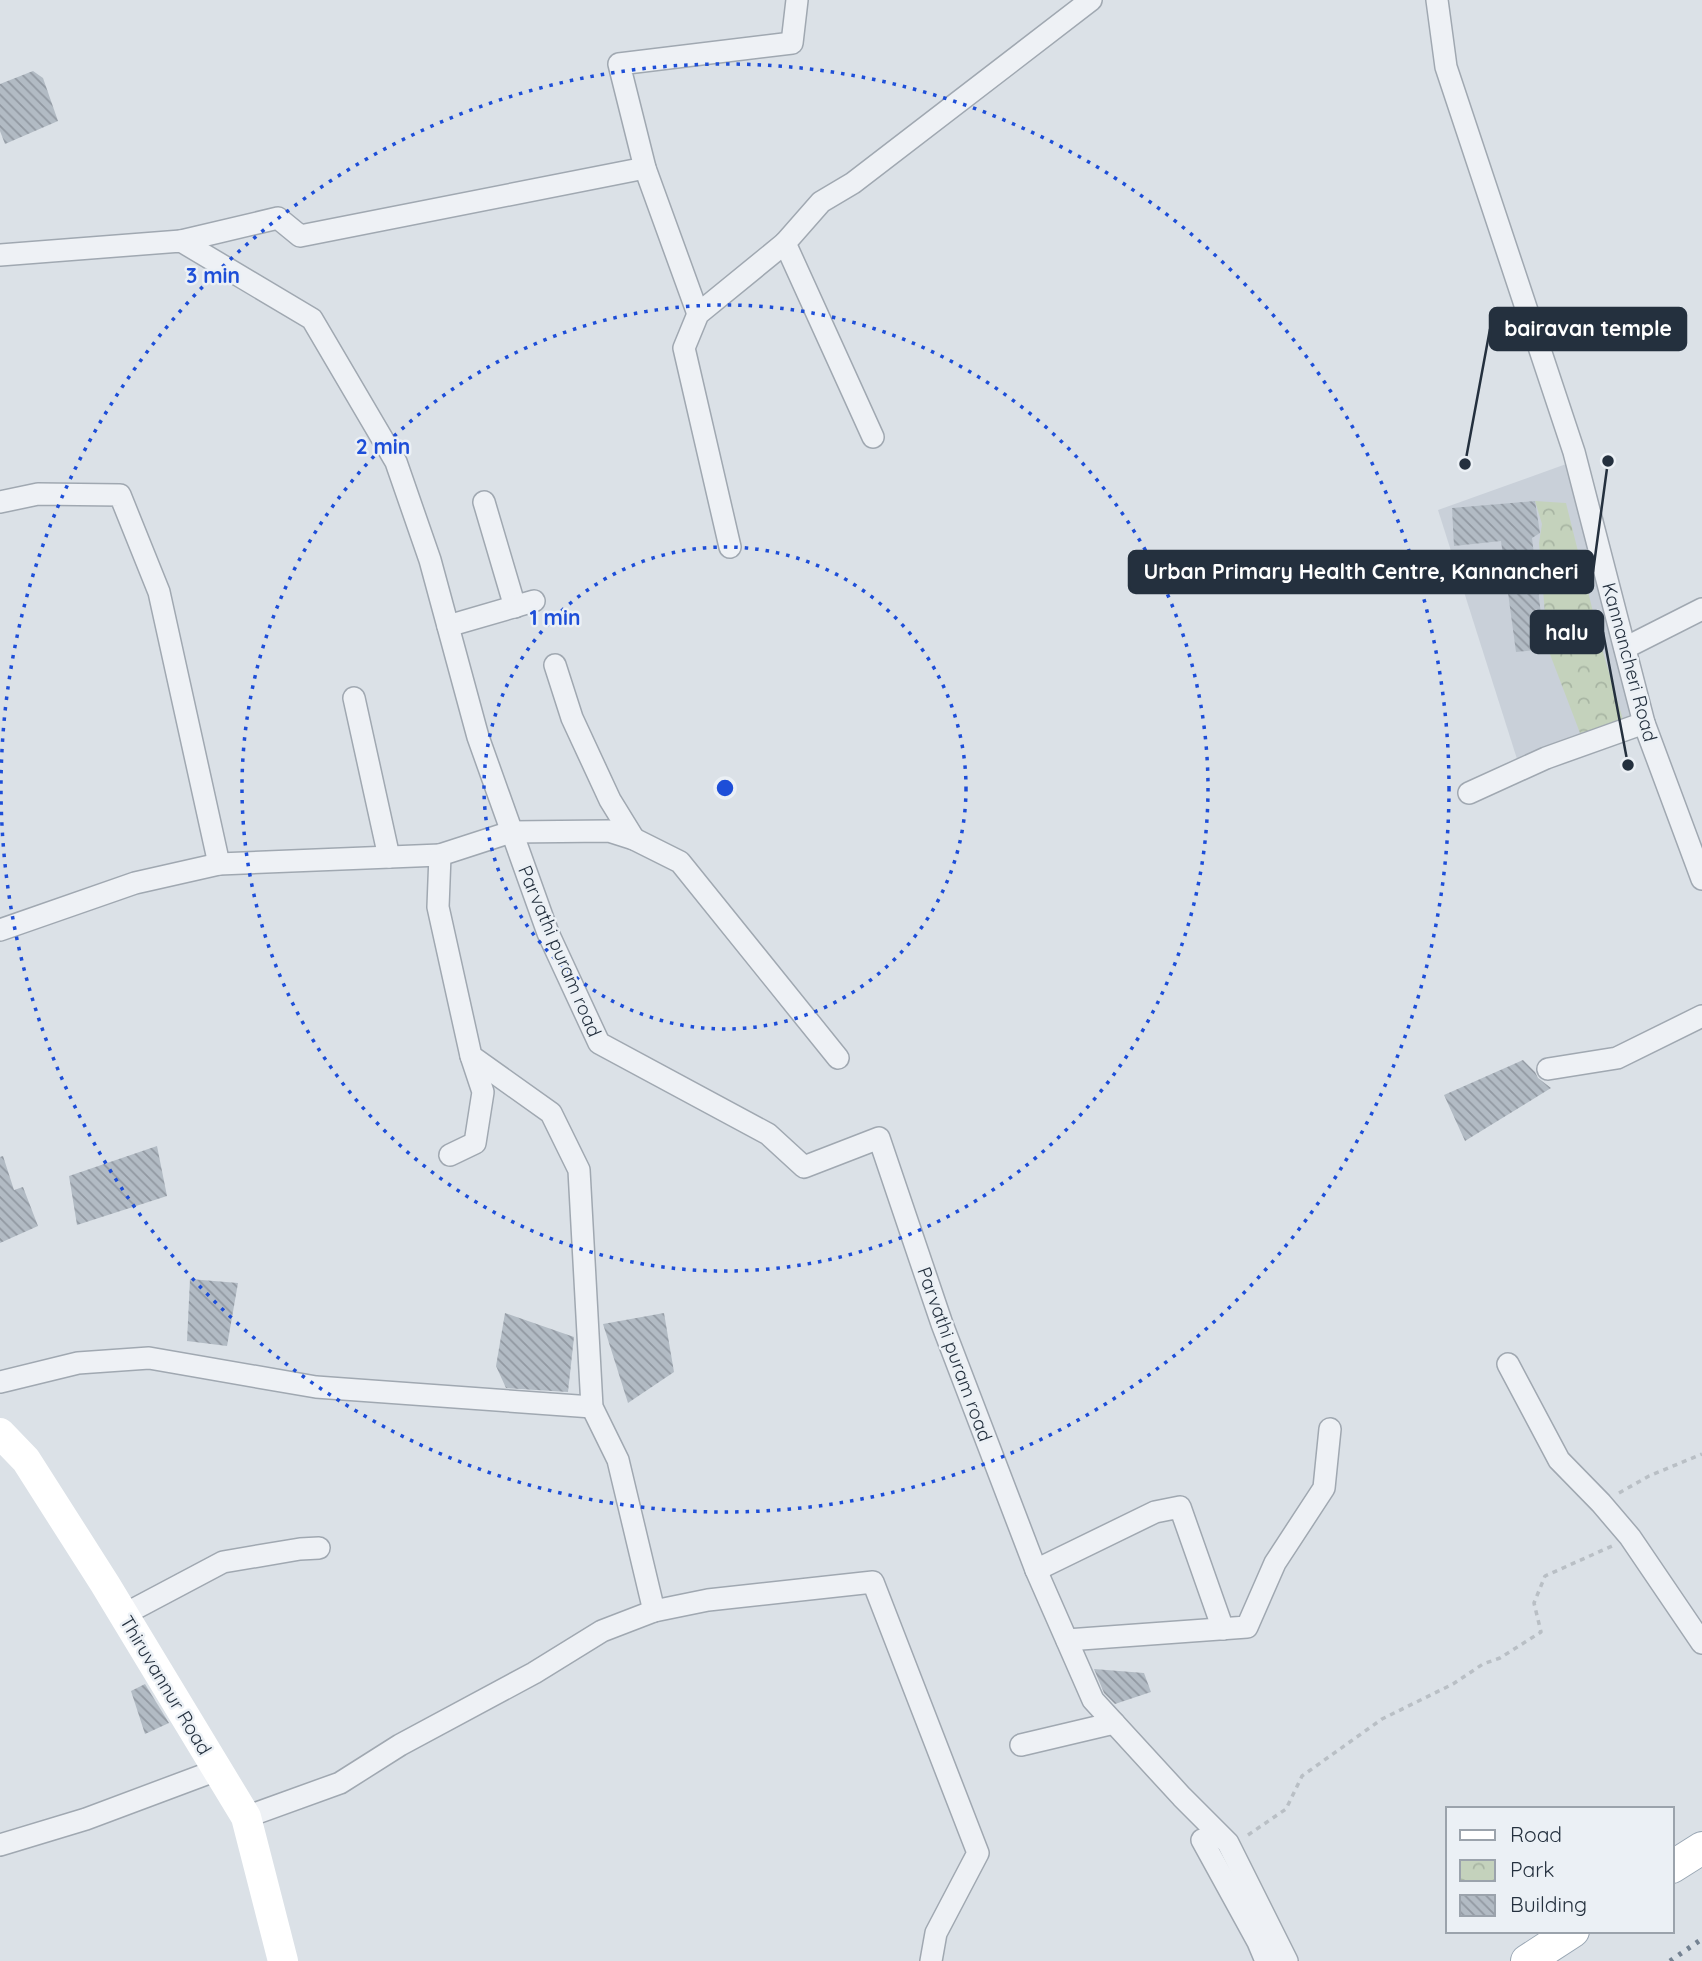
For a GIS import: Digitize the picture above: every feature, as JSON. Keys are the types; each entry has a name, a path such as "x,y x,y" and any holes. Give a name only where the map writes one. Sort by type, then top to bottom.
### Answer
{"main road":[{"path":"1674,1866 1702,1848"},
{"path":"1527,1961 1570,1933"}],"street":[{"path":"698,314 645,168 619,64 792,43 797,0"},
{"path":"730,547 684,348 698,314 785,243 821,202 853,183 1091,0"},
{"name":"Kannancheri Road","path":"1437,0 1446,67 1574,452 1644,723 1700,867"},
{"path":"0,255 181,241 278,218 300,236 645,168"},
{"name":"Parvathi puram road","path":"181,241 312,319 396,463 430,560 478,737 511,832 548,933 599,1043 768,1134 804,1167 879,1138 942,1324 1036,1570 1093,1700 1228,1843 1287,1961"},
{"path":"785,243 873,437"},
{"path":"0,502 38,494 120,495 159,592 219,864"},
{"path":"448,626 524,604 484,502"},
{"path":"1625,648 1702,609"},
{"path":"555,665 572,718 611,800 634,839"},
{"path":"354,698 389,857"},
{"path":"1469,793 1546,758 1644,723"},
{"path":"0,930 135,883 219,864 440,855 511,832 609,831 634,839 680,862 838,1058"},
{"path":"440,855 438,907 471,1056 483,1093 475,1143 450,1156"},
{"path":"1548,1069 1617,1058 1702,1016"},
{"path":"471,1056 551,1113 579,1170 592,1407 618,1460 654,1611"},
{"path":"0,1382 78,1363 149,1358 316,1387 592,1407"},
{"path":"1508,1364 1559,1460 1630,1537 1702,1643"},
{"path":"1067,1640 1247,1627 1275,1563 1324,1488 1330,1429"},
{"name":"Thiruvannur Road","path":"0,1433 26,1460 246,1817 283,1961"},
{"path":"1036,1570 1156,1512 1180,1507 1223,1629"},
{"path":"123,1615 223,1562 319,1548"},
{"path":"246,1817 340,1783 400,1745 534,1673 602,1631 654,1611 708,1600 873,1582 978,1853 936,1933 932,1961"},
{"path":"1021,1745 1114,1723"},
{"path":"0,1844 86,1819 217,1770"},
{"path":"1202,1840 1266,1961"}],"path":[{"path":"1601,1503 1649,1476 1702,1454"},
{"path":"1247,1836 1286,1809 1302,1776 1382,1719 1453,1684 1541,1632 1534,1603 1545,1576 1630,1537"}],"shaded area":[{"path":"1569,463 1636,722 1517,759 1438,510"}],"green space":[{"path":"1535,501 1566,503 1603,652 1624,723 1580,733 1548,649 1539,543 1542,524"}],"building":[{"path":"33,71 43,78 58,121 5,144 0,131 0,84"},
{"path":"1535,501 1540,533 1532,538 1545,649 1516,652 1501,541 1454,546 1452,508"},
{"path":"1523,1060 1538,1078 1551,1088 1465,1141 1444,1095"},
{"path":"157,1146 167,1196 77,1225 69,1176"},
{"path":"3,1156 14,1190 23,1187 38,1226 0,1243 0,1157"},
{"path":"190,1279 238,1283 227,1346 187,1341"},
{"path":"505,1313 574,1337 568,1392 506,1388 496,1366"},
{"path":"664,1313 674,1372 628,1403 603,1324"},
{"path":"1094,1669 1144,1673 1151,1692 1115,1704 1104,1693"},
{"path":"145,1684 169,1723 145,1734 131,1691"}],"railway":[{"path":"1670,1961 1702,1939"}],"place":[{"name":"Urban Primary Health Centre, Kannancheri","path":"1608,461"},
{"name":"bairavan temple","path":"1465,464"},
{"name":"halu","path":"1628,765"}]}
